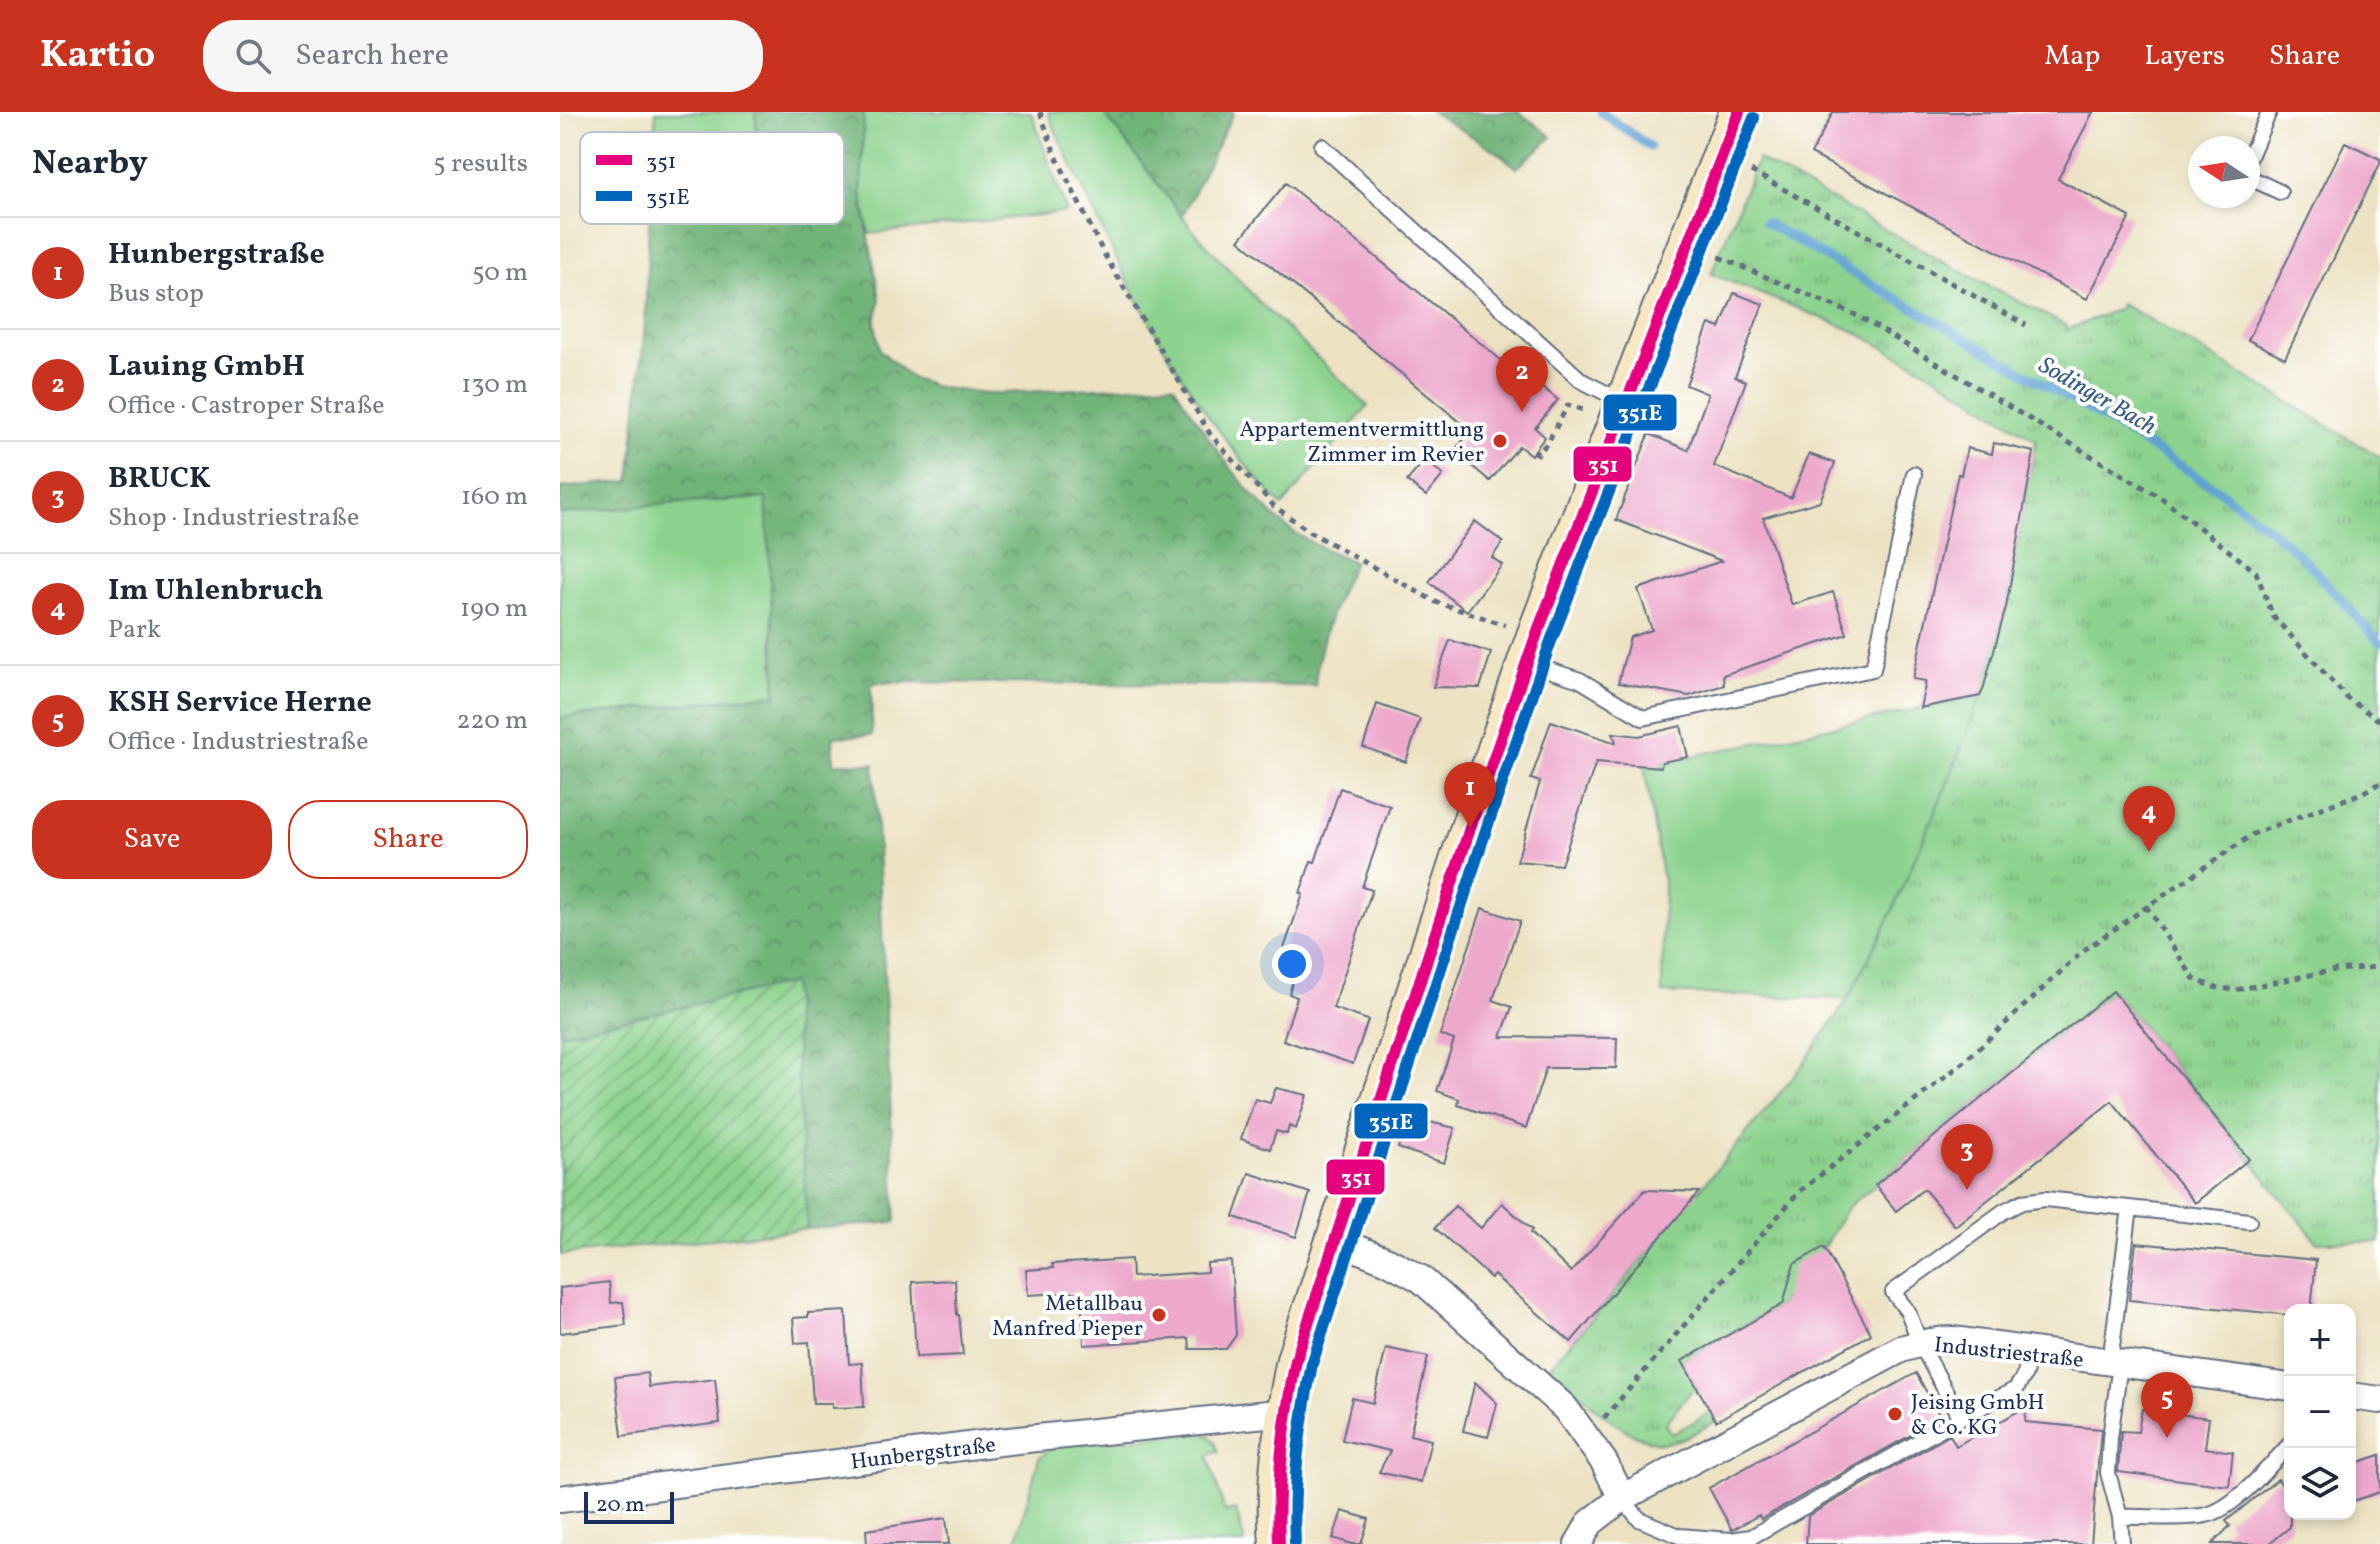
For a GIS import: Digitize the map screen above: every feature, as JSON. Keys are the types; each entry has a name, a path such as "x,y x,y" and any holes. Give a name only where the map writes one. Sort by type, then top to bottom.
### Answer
{"main road":[{"path":"1279,1544 1277,1484 1296,1360 1465,843 1532,650 1739,112"}],"street":[{"path":"1335,1240 1388,1261 1421,1279 1565,1408 1604,1462 1622,1498"},
{"name":"Industriestraße","path":"1578,1544 1590,1523 1622,1498 1901,1349 1920,1343 1955,1340 2284,1386"},
{"path":"2356,1397 2380,1400"},
{"name":"Hunbergstraße","path":"560,1499 999,1442 1286,1412"}],"lane":[{"path":"2259,136 2269,112"},
{"path":"1322,146 1621,413"},
{"path":"2260,183 2280,192"},
{"path":"1532,650 1643,718 1873,669 1914,474"},
{"path":"1960,1418 1920,1343 1908,1312 1893,1292 2004,1211 2022,1202 2045,1199 2249,1221"},
{"path":"2122,1544 2120,1517 2108,1473 2130,1208"},
{"path":"1622,1498 1639,1519 1679,1536 1731,1540 1751,1537 2016,1389 2025,1374 2030,1351"},
{"path":"2120,1517 2205,1515 2219,1511 2286,1448"}],"path":[{"path":"1040,112 1055,154 1103,252 1210,434 1274,506 1310,532 1436,602 1532,650"},
{"path":"1720,158 1767,179 2026,325"},
{"path":"1686,244 1858,316 2163,499 2256,572 2273,616 2347,698 2380,721"},
{"path":"1534,451 1538,454 1546,444 1568,405 1621,413"},
{"path":"1588,1437 1799,1192 1964,1062 2084,950 2253,834 2380,783"},
{"path":"2146,906 2194,979 2214,987 2235,990 2335,970 2380,967"}],"green space":[{"path":"656,112 755,112 757,132 655,132"},
{"path":"755,112 864,112 861,192 880,300 875,323 880,350 910,377 933,386 986,394 1173,384 1221,455 1262,505 1296,533 1354,562 1328,622 1315,686 871,684 872,735 833,737 834,763 874,764 896,1222 807,1229 792,983 560,1034 560,718 776,694 766,498 560,514 560,488 630,481 645,324 649,224 844,224 844,132 757,132"},
{"path":"864,112 1031,112 1067,212 869,234 861,192"},
{"path":"1048,112 1103,112 1193,230 1261,304 1368,406 1282,506 1222,435 1170,357 1124,274"},
{"path":"1103,112 1234,112 1182,216"},
{"path":"1432,112 1519,112 1552,137 1517,168 1496,151"},
{"path":"1758,159 1960,271 2067,326 2066,330 2119,309 2121,304 2380,457 2380,1242 2317,1242 2113,991 1847,1208 1824,1247 1779,1306 1683,1360 1699,1392 1693,1389 1665,1424 1672,1434 1711,1412 1716,1421 1682,1439 1655,1442 1622,1428 1589,1403 1550,1366 1799,1070 1848,999 1888,921 1981,696 2006,607 2036,440 1933,374 1854,331 1711,274"},
{"path":"767,498 776,695 560,718 560,514"},
{"path":"1981,696 1888,921 1848,999 1662,993 1664,887 1644,766"},
{"path":"792,983 807,1229 560,1255 560,1034"},
{"path":"1205,1432 1214,1440 1219,1452 1208,1455 1225,1512 1236,1510 1245,1544 1021,1544 1016,1541 1039,1458 1054,1446"}],"building":[{"path":"1833,112 2093,112 2058,179 2130,217 2087,299 1811,154"},
{"path":"2345,142 2380,159 2380,164 2285,358 2248,340"},
{"path":"1286,183 1518,374 1521,370 1558,400 1535,428 1545,437 1531,455 1519,446 1490,481 1454,451 1471,431 1239,240"},
{"path":"1734,293 1763,304 1735,377 1746,381 1714,466 1791,498 1809,454 1835,463 1820,501 1763,518 1792,605 1833,592 1847,634 1723,675 1724,685 1689,696 1618,683 1630,637 1652,630 1638,589 1722,561 1616,520 1649,434 1688,450 1708,394 1686,385 1709,324 1720,328"},
{"path":"1994,443 2034,452 2006,607 1983,690 1980,696 1920,708 1926,681 1913,679 1958,474 1961,475 1967,448 1992,454"},
{"path":"1425,460 1443,475 1426,496 1407,481"},
{"path":"1475,521 1503,542 1492,557 1502,565 1467,611 1429,582"},
{"path":"1450,640 1491,653 1480,688 1433,687"},
{"path":"1377,704 1420,719 1406,762 1363,747"},
{"path":"1551,721 1616,743 1613,733 1639,736 1681,726 1688,757 1662,762 1661,767 1596,762 1561,865 1517,861 1540,782 1531,779"},
{"path":"1340,788 1390,806 1362,887 1372,890 1333,1008 1368,1020 1353,1064 1283,1040 1297,997 1289,994 1298,963 1281,957 1311,861 1315,862"},
{"path":"1482,908 1520,921 1493,1000 1512,1007 1501,1037 1617,1038 1616,1068 1546,1068 1526,1128 1458,1105 1459,1099 1437,1091 1454,1040 1440,1035"},
{"path":"2113,991 2249,1159 2195,1203 2112,1101 1955,1226 1924,1189 1896,1211 1875,1185"},
{"path":"1276,1088 1307,1095 1296,1129 1289,1126 1287,1134 1276,1131 1270,1149 1241,1139 1255,1099 1270,1103"},
{"path":"1408,1117 1455,1128 1444,1163 1398,1148"},
{"path":"1249,1173 1310,1193 1296,1237 1234,1217"},
{"path":"1645,1190 1699,1192 1571,1342 1435,1228 1455,1206 1481,1228 1502,1203 1571,1272"},
{"path":"2136,1243 2316,1260 2312,1304 2284,1304 2284,1314 2129,1300"},
{"path":"1824,1247 1871,1334 1716,1421 1682,1361 1783,1304 1794,1264"},
{"name":"Metallbau Manfred Pieper","path":"1131,1259 1132,1277 1207,1272 1207,1263 1231,1261 1236,1335 1226,1349 1190,1349 1189,1338 1084,1345 1081,1292 1028,1295 1026,1270 1053,1268 1052,1264"},
{"path":"955,1280 963,1355 916,1357 912,1282"},
{"path":"609,1282 611,1303 623,1302 626,1325 560,1333 560,1288"},
{"path":"846,1311 849,1364 862,1363 864,1407 832,1408 832,1403 813,1403 809,1342 795,1343 793,1318 808,1317 808,1313"},
{"path":"1386,1348 1428,1357 1410,1435 1431,1440 1421,1482 1379,1472 1390,1451 1342,1440 1352,1398 1373,1403"},
{"path":"647,1373 649,1387 715,1379 720,1423 622,1436 615,1377"},
{"path":"1916,1373 1941,1418 1761,1519 1759,1515 1732,1530 1709,1488"},
{"path":"1475,1382 1497,1403 1488,1437 1463,1431"},
{"path":"2026,1407 2025,1422 2101,1429 2091,1544 1806,1544 1808,1516 1950,1435 1956,1446"},
{"path":"2142,1409 2209,1418 2205,1448 2233,1452 2229,1486 2118,1472 2121,1431 2138,1432"},
{"path":"2380,1455 2380,1492 2356,1500 2356,1463"},
{"path":"2278,1479 2284,1487 2284,1520 2290,1520 2290,1527 2269,1544 2212,1544 2230,1526 2226,1521"},
{"path":"1342,1511 1369,1519 1361,1544 1333,1538"},
{"path":"946,1518 949,1544 867,1544 866,1530"}],"waterway":[{"name":"Sodinger Bach","path":"1601,112 1650,147"},
{"name":"Sodinger Bach","path":"1765,222 2108,421 2216,488 2275,533 2308,563 2380,643"}],"transit line":[{"name":"351","path":"1279,1544 1282,1451 1296,1360 1536,636 1739,112"},
{"name":"351E","path":"1295,1543 1298,1453 1312,1364 1485,833 1551,641 1754,118"}],"place":[{"name":"Lauing GmbH","path":"1522,412"},
{"name":"Appartementvermittlung Zimmer im Revier","path":"1500,441"},
{"name":"Hunbergstraße","path":"1470,828"},
{"name":"Im Uhlenbruch","path":"2149,852"},
{"name":"BRUCK","path":"1967,1190"},
{"name":"Metallbau Manfred Pieper","path":"1159,1315"},
{"name":"Jeising GmbH & Co. KG","path":"1895,1414"},
{"name":"KSH Service Herne","path":"2167,1438"}]}
